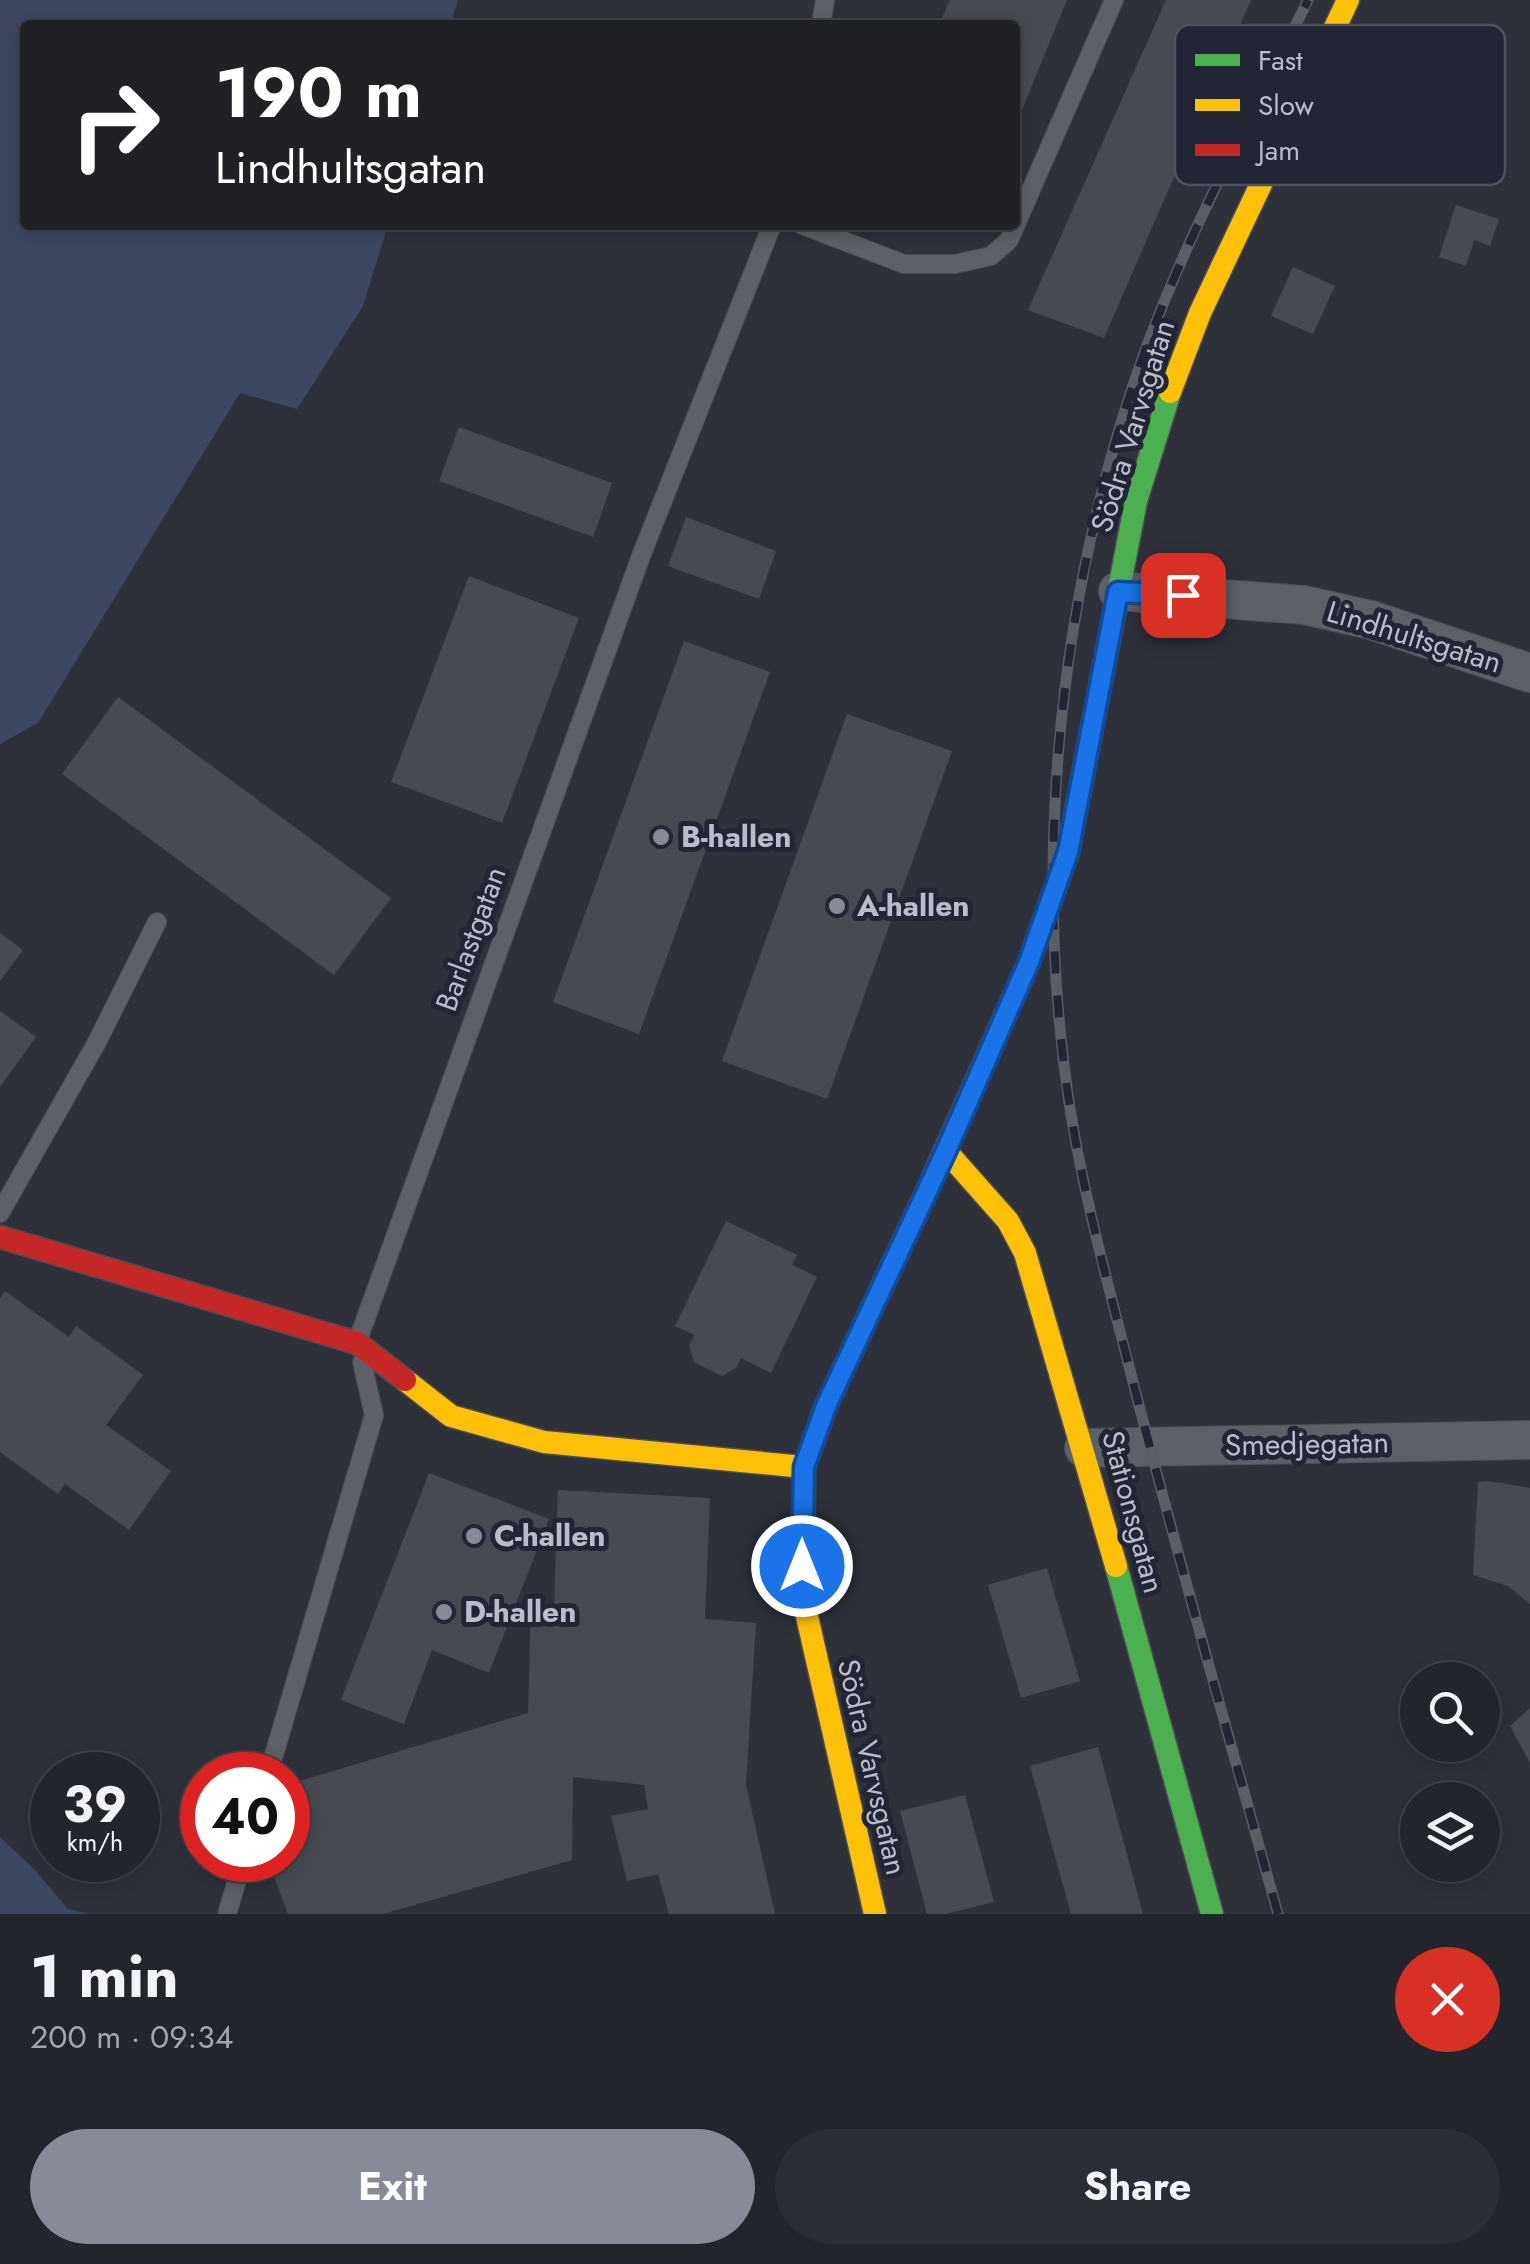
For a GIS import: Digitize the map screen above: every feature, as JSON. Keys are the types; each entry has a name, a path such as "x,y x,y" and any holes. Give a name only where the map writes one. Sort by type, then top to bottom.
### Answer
{"street":[{"name":"Södra Varvsgatan","path":"1336,25 1348,0"},
{"name":"Södra Varvsgatan","path":"875,1914 803,1598 804,1467 826,1406 946,1151 1029,962 1068,852 1136,502 1160,420 1200,313 1261,185"},
{"name":"Lindhultsgatan","path":"1118,592 1304,605 1370,620 1530,673"},
{"name":"Stationsgatan","path":"946,1151 1008,1222 1025,1253 1084,1448 1212,1914"},
{"path":"0,1238 357,1343 451,1416 544,1442 804,1467"},
{"name":"Smedjegatan","path":"1084,1448 1530,1440"}],"lane":[{"path":"1020,215 1114,0"},
{"name":"Barlastgatan","path":"357,1343 641,556 770,230"},
{"path":"815,230 904,264 955,264 991,256 1009,240 1013,230"},
{"path":"0,1213 97,1042 156,922"},
{"path":"275,1752 374,1415 357,1343"},
{"path":"227,1914 236,1882"}],"water":[{"path":"0,0 458,0 452,20 20,20 20,230 386,230 363,306 297,409 240,393 38,723 0,744"},
{"path":"0,1837 30,1865 30,1882 45,1882 68,1909 89,1914 0,1914"}],"building":[{"path":"950,0 1067,0 1020,115 1020,20 941,20"},
{"path":"1166,0 1251,0 1240,25 1175,25 1175,175 1104,338 1028,310"},
{"path":"1456,205 1499,219 1490,246 1474,240 1466,266 1439,257"},
{"path":"1293,267 1335,286 1313,334 1271,316"},
{"path":"459,427 612,483 593,537 439,481"},
{"path":"686,517 776,551 759,599 668,566"},
{"path":"469,576 579,618 502,823 391,782"},
{"name":"B-hallen","path":"684,641 770,672 639,1034 553,1002"},
{"path":"118,697 391,898 334,975 62,774"},
{"name":"A-hallen","path":"847,714 952,751 827,1099 722,1061"},
{"path":"0,933 23,950 0,981"},
{"path":"0,1011 36,1037 0,1087"},
{"path":"726,1221 797,1255 792,1265 817,1277 771,1373 741,1358 736,1368 722,1376 694,1362 689,1346 694,1335 675,1326"},
{"path":"5,1291 69,1337 76,1326 143,1375 106,1425 171,1471 129,1530 65,1484 58,1494 0,1452 0,1298"},
{"path":"429,1473 549,1519 489,1673 432,1650 404,1724 341,1700"},
{"path":"1478,1482 1530,1488 1530,1604 1508,1586 1473,1575"},
{"path":"558,1490 710,1498 705,1619 756,1623 746,1785 775,1914 669,1914 658,1874 627,1881 611,1816 648,1809 644,1785 573,1777 572,1860 383,1914 288,1914 276,1882 310,1882 310,1778 528,1713 531,1605 554,1606"},
{"path":"1047,1568 1080,1681 1021,1698 988,1585"},
{"path":"1530,1708 1530,1763 1510,1726"},
{"path":"1098,1747 1143,1914 1071,1914 1030,1766"},
{"path":"965,1795 994,1902 945,1914 927,1914 900,1811"}],"railway":[{"path":"1296,25 1308,0"},
{"path":"1217,185 1143,357 1101,494 1082,579 1058,753 1054,929 1059,1016 1081,1171 1166,1509 1278,1914"}],"traffic: fast":[{"path":"926,1193 1029,962 1068,852 1136,501 1170,392"},
{"path":"1116,1566 1212,1914"}],"traffic: slow":[{"path":"1336,25 1348,0"},
{"path":"1170,392 1200,313 1261,185"},
{"path":"946,1151 1008,1221 1025,1253 1116,1566"},
{"path":"875,1914 803,1599 804,1467 826,1406 926,1193"},
{"path":"405,1380 451,1416 544,1442 804,1467"}],"traffic: jam":[{"path":"0,1237 357,1343 405,1380"}],"place":[{"name":"B-hallen","path":"661,837"},
{"name":"A-hallen","path":"837,906"},
{"name":"C-hallen","path":"474,1536"},
{"name":"D-hallen","path":"444,1612"}],"route":[{"path":"802,1566 804,1467 826,1406 946,1151 1029,962 1068,852 1118,592 1183,595"}]}
